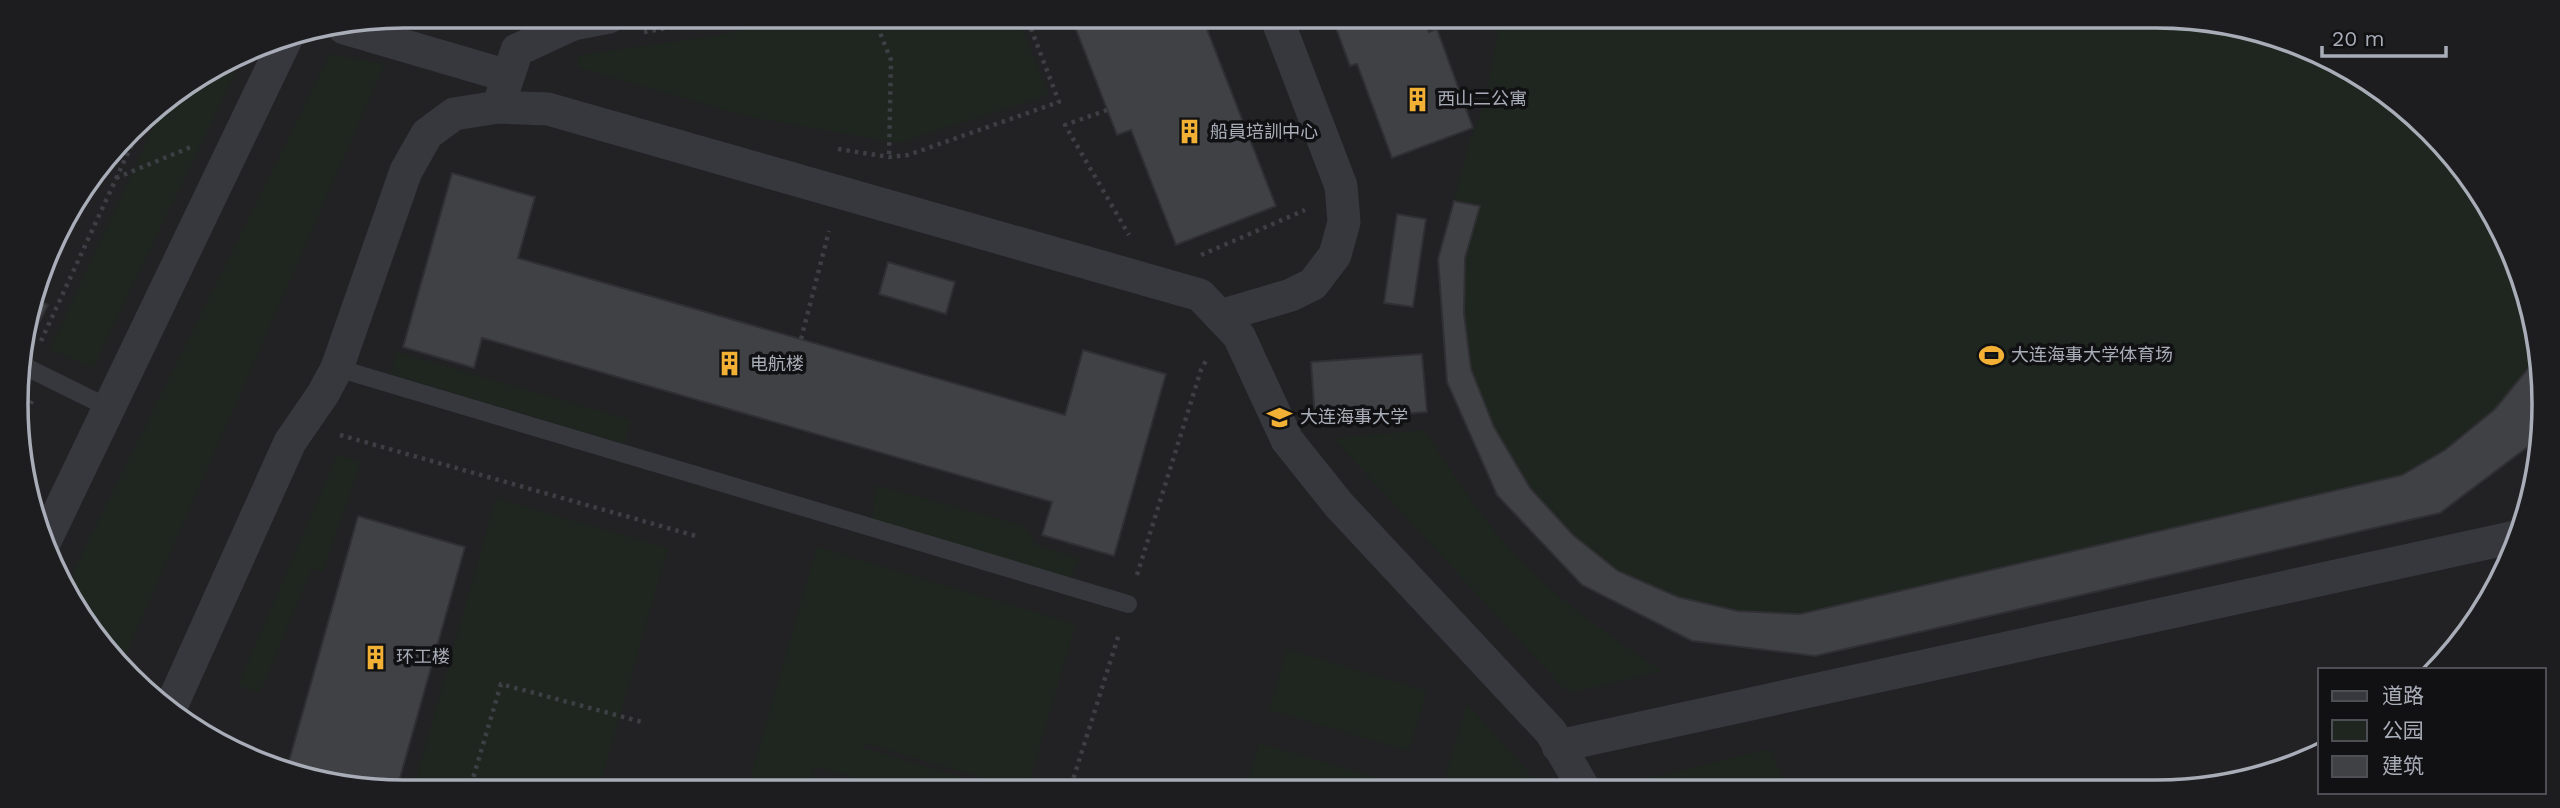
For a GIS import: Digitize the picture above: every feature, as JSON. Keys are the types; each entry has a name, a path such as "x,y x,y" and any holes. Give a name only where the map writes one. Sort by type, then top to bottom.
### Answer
{"street":[{"path":"498,107 517,50 564,28"},
{"path":"1220,316 1290,295 1314,284 1335,255 1343,222 1341,186 1280,28"},
{"path":"355,31 508,76"},
{"path":"51,531 281,49"},
{"path":"174,701 290,442 323,394 337,368 406,171 427,134 454,114 498,107 548,109 1200,295 1239,335 1287,440 1339,505 1551,732 1578,780"},
{"path":"1558,746 2507,539"}],"lane":[{"path":"337,368 1128,604"},
{"path":"30,369 109,408"}],"path":[{"path":"640,32 665,28"},
{"path":"878,28 891,60 889,157"},
{"path":"831,148 889,157 908,155 1059,102 1031,28"},
{"path":"1107,110 1065,125 1133,242"},
{"path":"116,178 202,142"},
{"path":"32,350 131,145"},
{"path":"1192,259 1310,208"},
{"path":"801,340 829,231"},
{"path":"1201,370 1209,356"},
{"path":"338,434 696,536"},
{"path":"472,780 501,684 642,722"}],"shaded area":[{"name":"大连海事大学","path":"404,28 2156,28 2229,35 2300,57 2365,91 2422,138 2469,195 2503,260 2525,331 2532,404 2525,477 2512,525 2482,592 2454,633 2424,668 2318,668 2318,743 2277,760 2205,777 2156,780 404,780 331,773 283,760 216,730 156,687 121,652 78,592 48,525 31,453 28,404 31,355 48,283 78,216 121,156 156,121 216,78 283,48 355,31"}],"green space":[{"path":"751,28 1022,28 1049,95 898,143 745,116 577,67 579,55 721,35"},
{"name":"大连海事大学体育场","path":"1499,28 2156,28 2205,31 2277,48 2344,78 2385,106 2439,156 2469,195 2503,260 2525,331 2531,379 2530,446 2440,513 1815,656 1692,641 1582,585 1497,495 1447,382 1438,259 1470,139 1485,103"},
{"path":"330,54 385,64 125,656 91,613 70,577"},
{"path":"234,69 235,74 93,368 50,349 156,121 195,91"},
{"path":"397,352 631,420 624,444 390,374"},
{"path":"1425,430 1485,519 1527,567 1575,609 1662,671 1575,692 1564,689 1333,438"},
{"path":"337,455 361,462 323,572 312,569 260,693 238,685"},
{"path":"876,485 1025,526 1036,545 1080,559 1070,579 872,520"},
{"path":"496,498 668,548 601,780 416,780"},
{"path":"817,547 1076,624 1030,780 990,780 865,743 861,755 864,748 969,780 854,780 815,767 811,780 750,778"},
{"path":"1287,649 1427,691 1409,751 1269,710"},
{"path":"1467,704 1534,780 1444,780"},
{"path":"1259,743 1385,780 1248,780"},
{"path":"1770,749 1784,780 1640,780"}],"building":[{"name":"船員培訓中心","path":"1075,28 1207,28 1276,206 1176,245 1131,130 1117,135"},
{"name":"西山二公寓","path":"1336,28 1427,28 1429,32 1437,29 1473,128 1392,158 1357,64 1350,66"},
{"name":"电航楼","path":"452,173 535,197 518,258 1065,415 1083,350 1166,374 1114,556 1042,535 1052,502 482,338 474,368 403,347"},
{"path":"1454,201 1480,206 1465,258 1464,314 1471,369 1494,427 1530,488 1573,535 1618,571 1678,597 1738,611 1800,614 2402,475 2445,450 2495,409 2530,366 2532,404 2530,446 2440,513 1815,656 1692,641 1582,585 1497,495 1447,382 1438,259"},
{"path":"1397,214 1426,219 1413,307 1384,303"},
{"path":"888,262 955,282 946,314 879,294"},
{"path":"42,302 48,305 35,330"},
{"path":"1422,354 1427,412 1315,420 1311,362"},
{"name":"环工楼","path":"358,516 465,547 399,780 355,777 289,762"}],"place":[{"name":"西山二公寓","path":"1417,99"},
{"name":"船員培訓中心","path":"1190,132"},
{"name":"大连海事大学体育场","path":"1991,355"},
{"name":"电航楼","path":"730,364"},
{"name":"大连海事大学","path":"1280,417"},
{"name":"环工楼","path":"376,657"}]}
